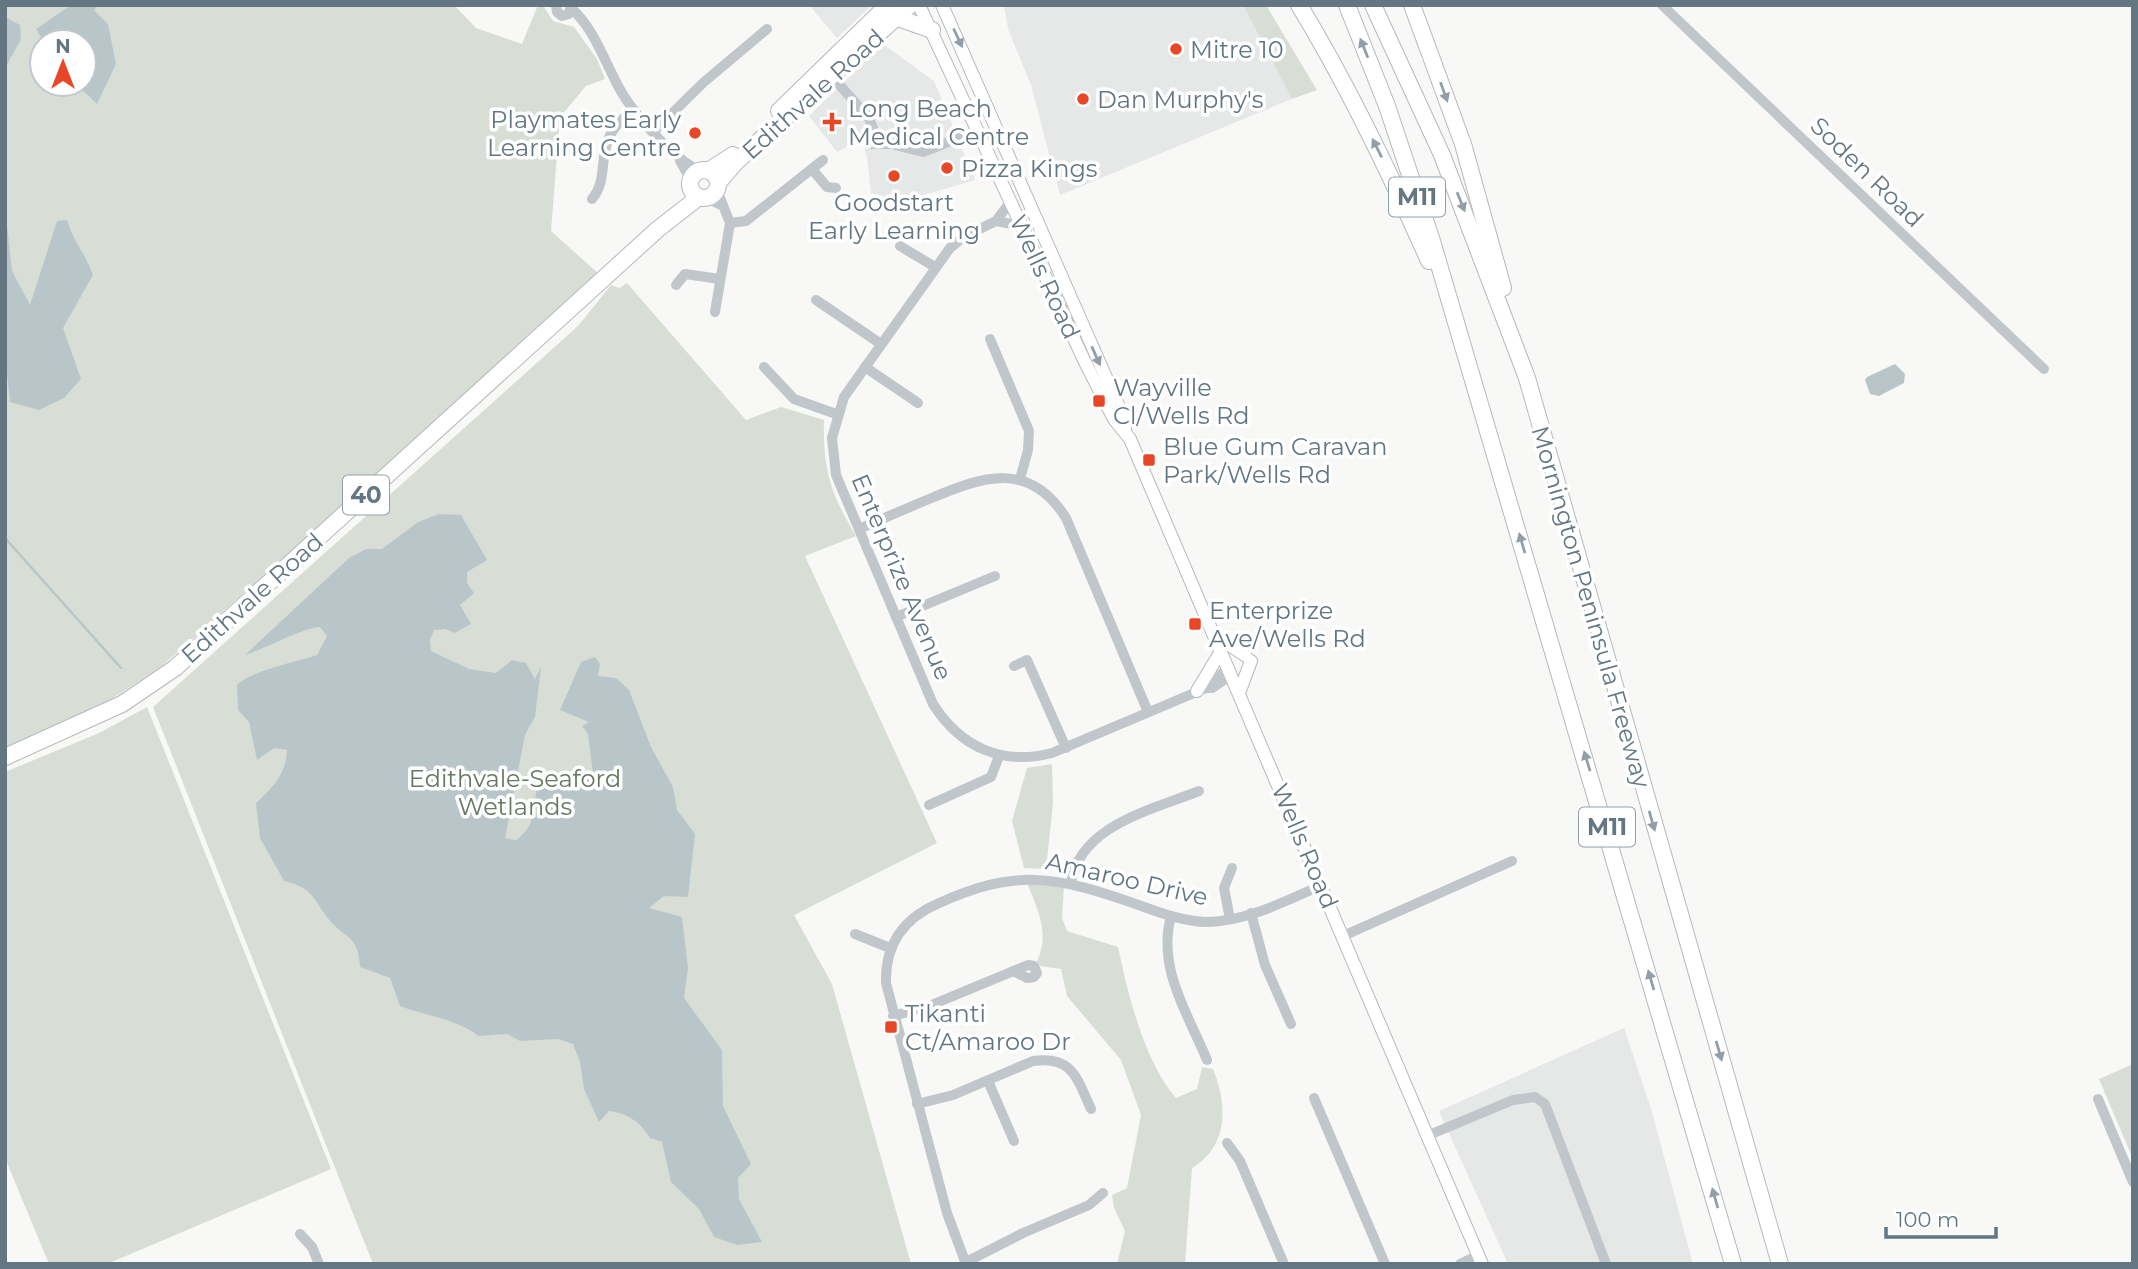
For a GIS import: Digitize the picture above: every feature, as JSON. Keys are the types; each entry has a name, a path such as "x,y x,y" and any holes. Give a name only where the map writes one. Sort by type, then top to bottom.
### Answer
{"highway":[{"name":"Edithvale Road","path":"5,757 122,704 175,668 704,185 736,162 893,11 910,5"},
{"path":"1299,5 1334,63 1398,190 1443,293 1477,391"},
{"name":"Mornington Peninsula Freeway","path":"1347,5 1387,106 1477,391 1733,1264"},
{"name":"Mornington Peninsula Freeway","path":"1373,5 1442,155 1527,378 1780,1264"},
{"path":"1412,5 1479,196 1527,378"},
{"path":"893,11 933,30"}],"main road":[{"name":"Wells Road","path":"919,5 933,30 1084,360 1114,419 1125,430"},
{"name":"Wells Road","path":"942,5 1123,416 1125,430 1481,1259"},
{"path":"1201,690 1219,646 1225,642 1249,658 1239,692"}],"street":[{"path":"556,5 557,12 569,10 587,29 634,110 723,206 730,223 715,312"},
{"name":"Soden Road","path":"1662,5 2044,369"},
{"path":"653,131 704,82 767,29"},
{"path":"828,72 870,121 875,144 921,152 978,130"},
{"path":"592,199 600,185 606,142 620,121 634,110"},
{"path":"730,223 746,221 823,160"},
{"path":"812,169 827,187 836,188"},
{"name":"Enterprize Avenue","path":"1011,201 996,221 965,236 935,267 844,397 836,414 831,453 835,475 933,704 943,719 967,742 999,756 1029,758 1066,748 1218,685 1230,671"},
{"path":"996,221 1022,226"},
{"path":"900,246 935,267"},
{"path":"676,285 685,274 720,279"},
{"path":"816,300 881,344"},
{"path":"990,339 1029,431 1028,450 1020,480"},
{"path":"764,367 794,399 836,414"},
{"path":"865,367 918,403"},
{"path":"859,529 981,479 999,476 1020,480 1047,494 1066,518 1148,712"},
{"path":"896,617 995,576"},
{"path":"1014,666 1027,660 1066,748"},
{"path":"929,805 991,777 999,756"},
{"path":"1071,883 1077,860 1104,831 1199,791"},
{"path":"1343,936 1512,861"},
{"path":"1230,919 1224,888 1232,869"},
{"name":"Amaroo Drive","path":"966,1263 947,1213 886,983 890,948 905,924 925,909 973,888 1019,879 1071,883 1171,916 1203,922 1251,913 1322,885"},
{"path":"1251,913 1265,965 1291,1024"},
{"path":"1171,916 1167,932 1167,965 1207,1059"},
{"path":"855,934 890,948"},
{"path":"893,1016 929,1006 1013,971"},
{"path":"917,1104 988,1081 1033,1061 1058,1060 1076,1076 1091,1109"},
{"path":"988,1081 1014,1141"},
{"path":"1429,1135 1513,1100 1535,1097 1545,1104 1606,1264"},
{"path":"1314,1098 1385,1264"},
{"path":"2098,1099 2133,1182"},
{"path":"1227,1143 1240,1161 1284,1264"},
{"path":"966,1263 1023,1233 1089,1205 1103,1193"},
{"path":"300,1234 312,1247 319,1264"},
{"path":"1461,1264 1481,1259"}],"shaded area":[{"path":"71,5 99,5 94,10 108,24 116,64 97,104 91,98 98,98 98,28 37,28"},
{"path":"809,5 872,5 837,38"},
{"path":"1004,5 1243,5 1292,99 1060,195 1031,85 1008,29"},
{"path":"5,17 20,25 21,39 5,68"},
{"path":"883,44 934,81 975,180 904,201 871,193 867,157 861,139 837,152 809,116"},
{"path":"5,207 12,271 30,305 57,221 67,220 93,275 63,328 81,379 64,398 39,410 10,402 5,355"},
{"path":"1895,364 1905,374 1904,383 1879,396 1870,394 1865,380 1867,377"},
{"path":"439,514 461,515 487,560 467,572 467,583 474,593 460,605 471,624 455,633 445,629 434,630 430,640 431,651 469,669 496,673 512,660 526,663 535,679 541,667 535,717 525,735 505,838 516,840 529,826 540,774 556,771 569,779 569,786 581,783 593,774 588,734 582,726 589,722 560,710 581,662 595,657 600,664 598,676 616,678 629,690 651,747 673,787 677,810 695,834 688,897 664,896 649,908 682,917 688,968 684,998 722,1050 723,1106 751,1164 738,1178 739,1199 762,1242 737,1245 714,1237 699,1209 671,1182 662,1142 650,1138 638,1123 622,1114 609,1111 599,1122 584,1089 580,1062 573,1044 558,1039 520,1041 507,1034 478,1036 451,1022 400,1006 390,978 360,967 352,940 332,923 309,892 284,881 260,838 256,803 278,780 287,750 274,748 257,760 249,722 238,710 237,685 262,671 317,655 327,636 320,627 313,628 245,655 349,558 366,549 382,549 418,522"},
{"path":"1624,1028 1652,1112 1693,1264 1508,1264 1439,1111"}],"green space":[{"path":"5,5 454,5 476,28 522,44 538,5 544,7 553,21 574,27 597,59 605,79 586,86 560,117 551,231 600,275 162,666 95,710 5,748"},
{"path":"1243,5 1266,5 1317,90 1292,99"},
{"name":"Edithvale-Seaford Wetlands","path":"627,283 746,420 781,407 824,420 825,453 830,481 856,536 805,556 937,843 794,915 832,984 911,1264 373,1264 153,707 578,326 611,285 620,288"},
{"path":"147,707 331,1169 107,1264 49,1264 5,1158 5,772 99,733"},
{"path":"1052,764 1053,803 1046,869 1024,868 1012,821 1027,768"},
{"path":"1027,883 1064,887 1062,918 1067,931 1118,947 1132,1006 1146,1046 1176,1098 1197,1089 1202,1067 1213,1069 1221,1097 1222,1124 1213,1149 1192,1168 1185,1264 1117,1264 1125,1231 1114,1208 1112,1195 1127,1188 1141,1115 1121,1060 1067,996 1061,969 1040,966 1037,961 1042,942 1041,922"},
{"path":"2133,1064 2133,1159 2099,1079"}],"waterway":[{"path":"5,538 121,668"}],"place":[{"name":"Mitre 10","path":"1176,49"},
{"name":"Dan Murphy's","path":"1083,99"},
{"name":"Long Beach Medical Centre","path":"832,122"},
{"name":"Playmates Early Learning Centre","path":"695,133"},
{"name":"Pizza Kings","path":"947,168"},
{"name":"Goodstart Early Learning","path":"894,176"},
{"name":"Wayville Cl/Wells Rd","path":"1099,401"},
{"name":"Blue Gum Caravan Park/Wells Rd","path":"1149,460"},
{"name":"Enterprize Ave/Wells Rd","path":"1195,624"},
{"name":"Tikanti Ct/Amaroo Dr","path":"891,1027"}]}
